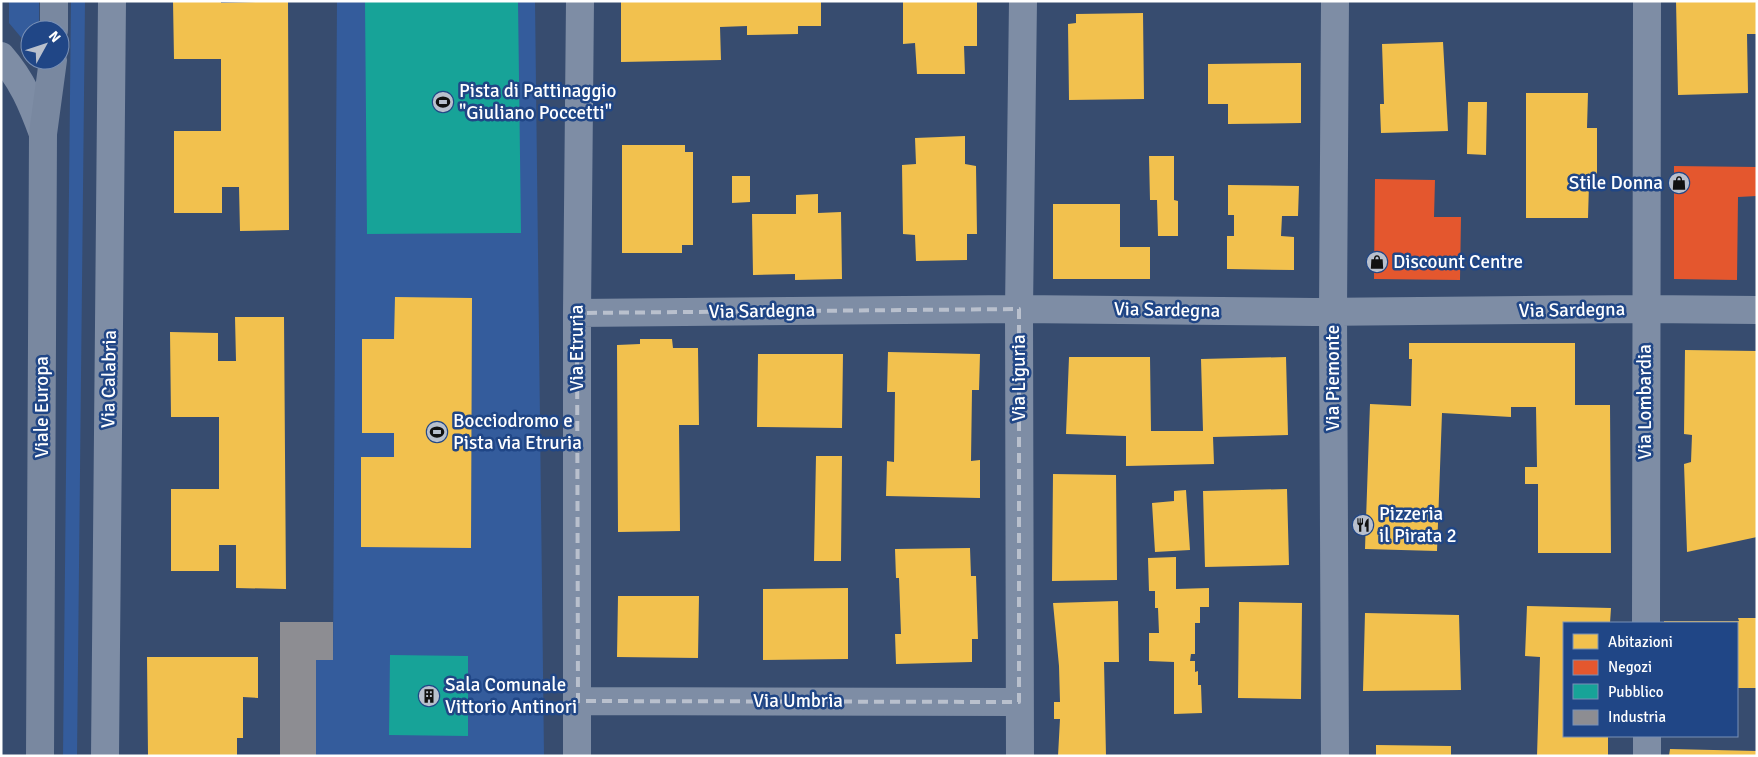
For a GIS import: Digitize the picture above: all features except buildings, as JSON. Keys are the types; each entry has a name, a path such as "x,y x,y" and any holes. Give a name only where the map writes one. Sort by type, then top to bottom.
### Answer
{"main road":[{"path":"54,1 54,20"},
{"name":"Viale Europa","path":"40,756 43,134 53,70"}],"street":[{"name":"Via Calabria","path":"105,756 112,1"},
{"name":"Via Etruria","path":"577,756 577,313 580,1"},
{"name":"Via Liguria","path":"1020,756 1019,308 1023,1"},
{"name":"Via Piemonte","path":"1335,1 1333,312 1335,756"},
{"name":"Via Lombardia","path":"1646,622 1645,309 1647,1"},
{"path":"1,56 17,74 30,96 43,134"},
{"name":"Via Sardegna","path":"577,313 1019,308 1333,312 1645,309 1757,310"},
{"name":"Via Umbria","path":"578,701 1019,702"},
{"path":"1647,737 1647,756"}],"highlighted area":[{"path":"1019,309 1019,702 578,701 577,313"}],"shaded area":[{"path":"9,1 39,1 39,20 20,20 20,36 9,23"},
{"path":"71,1 85,1 77,756 63,756"},
{"name":"Bocciodromo e Pista via Etruria","path":"337,1 535,1 544,756 316,756 316,660 333,660"}],"place":[{"name":"Pista di Pattinaggio \"Giuliano Poccetti\"","path":"443,102"},
{"name":"Stile Donna","path":"1679,183"},
{"name":"Discount Centre","path":"1377,262"},
{"name":"Bocciodromo e Pista via Etruria","path":"437,432"},
{"name":"Pizzeria il Pirata 2","path":"1363,525"},
{"name":"Sala Comunale Vittorio Antinori","path":"429,696"}]}
